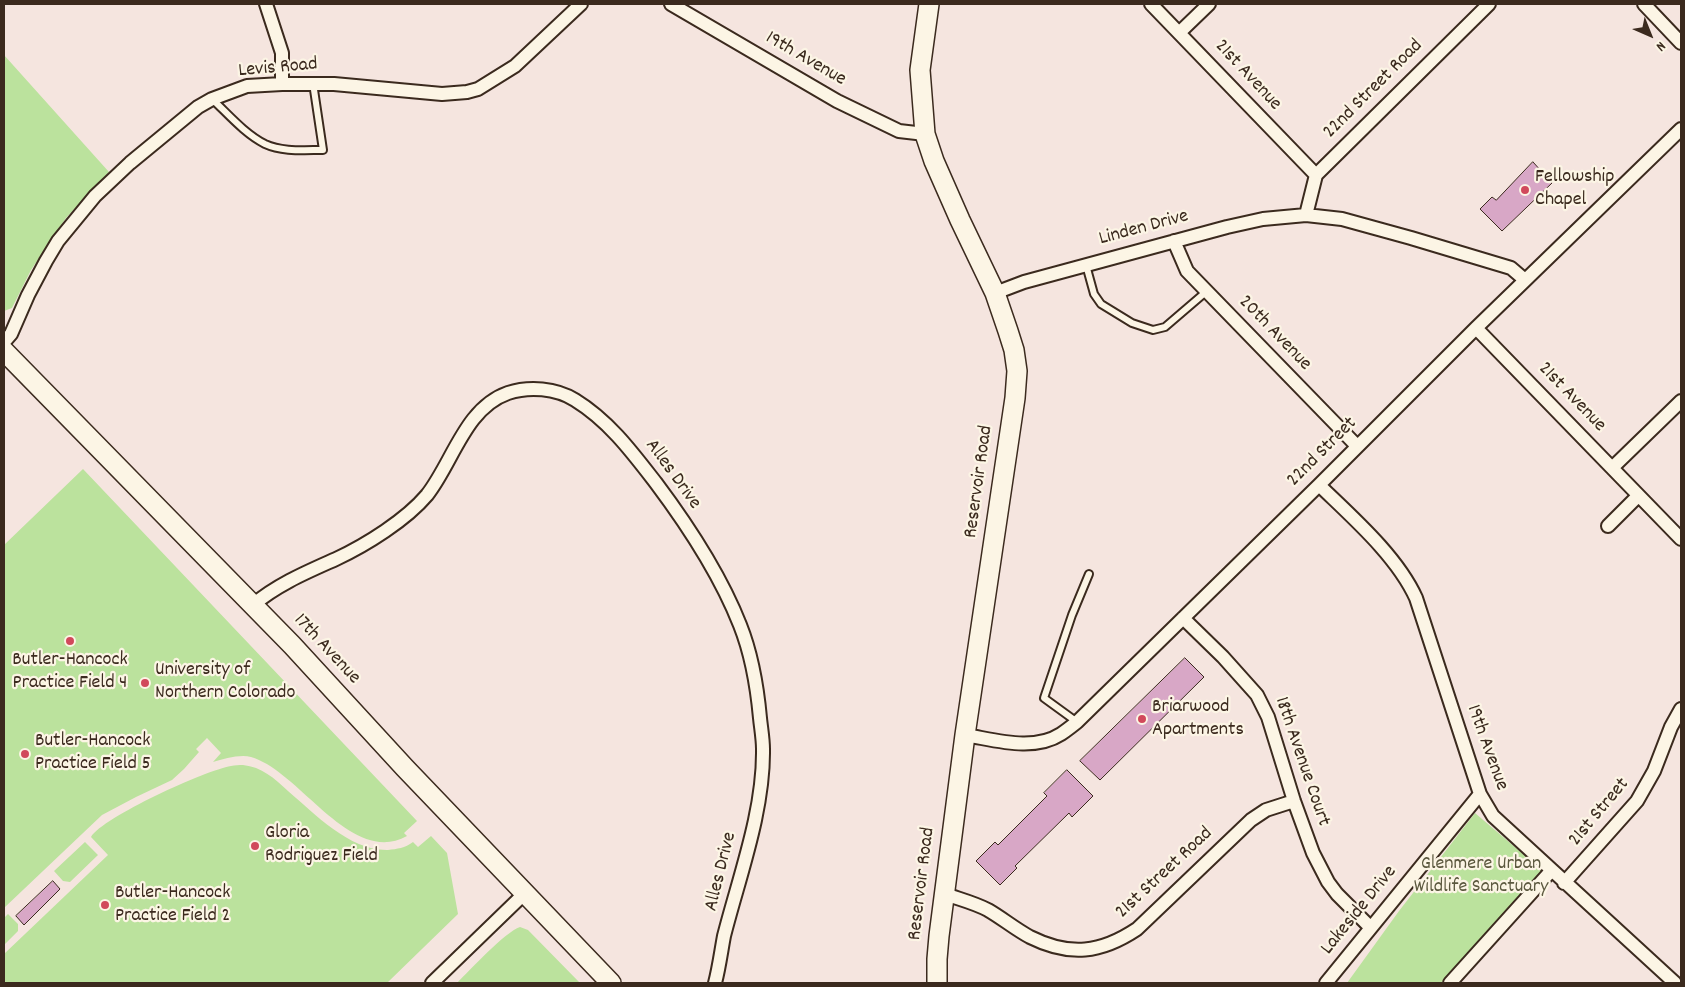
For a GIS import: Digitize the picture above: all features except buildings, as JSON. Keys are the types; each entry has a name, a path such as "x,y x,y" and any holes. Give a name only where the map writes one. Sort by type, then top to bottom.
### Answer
{"street":[{"path":"266,4 282,53 282,84"},
{"name":"Levis Road","path":"4,342 11,334 28,296 58,241 95,196 130,163 184,118 212,99 247,86 313,83 442,94 467,92 478,89 515,66 581,4"},
{"name":"19th Avenue","path":"671,4 837,101 899,131 925,134"},
{"name":"Reservoir Road","path":"929,4 920,70 925,134 934,161 995,293 1010,337 1017,371 1015,398 965,736 939,936 937,983"},
{"name":"21st Avenue","path":"1151,4 1316,175"},
{"path":"1180,32 1209,4"},
{"name":"22nd Street Road","path":"1316,175 1489,4"},
{"path":"1644,4 1681,43"},
{"name":"22nd Street","path":"965,736 1010,743 1036,743 1061,734 1077,722 1476,328 1681,129"},
{"path":"1316,175 1306,215 1342,218 1411,238 1511,268 1525,280"},
{"name":"Linden Drive","path":"995,293 1024,282 1086,264 1227,226 1306,215"},
{"name":"20th Avenue","path":"1174,241 1187,271 1357,446"},
{"name":"21st Avenue","path":"1476,328 1681,539"},
{"name":"17th Avenue","path":"4,350 253,604 431,796 611,983"},
{"name":"Alles Drive","path":"253,604 274,588 339,557 381,534 410,512 427,495 471,422 486,406 506,394 525,389 550,390 573,399 604,421 629,448 674,507 710,563 740,624 750,654 756,682 763,748 762,779 749,845 724,939 715,983"},
{"path":"1612,468 1681,400"},
{"name":"19th Avenue","path":"1319,485 1391,560 1410,585 1416,598 1480,794 1493,816 1551,871 1676,983"},
{"path":"1608,526 1638,496"},
{"name":"18th Avenue Court","path":"1183,618 1223,657 1257,695 1268,716 1294,801 1313,853 1328,882 1349,907 1370,927"},
{"name":"21st Street","path":"1564,882 1637,802 1646,788 1671,726 1681,709"},
{"name":"Lakeside Drive","path":"1326,983 1480,794"},
{"name":"21st Street Road","path":"945,894 986,909 1030,937 1058,948 1083,950 1106,946 1138,929 1251,820 1266,810 1294,801"},
{"path":"1450,983 1551,871"},
{"path":"432,983 525,893"}],"lane":[{"path":"212,99 252,136 267,145 294,150 323,150 313,83"},
{"path":"1086,264 1094,294 1101,304 1132,322 1153,330 1165,327 1207,291"},
{"path":"1077,722 1044,698 1072,615 1089,574"}],"green space":[{"path":"4,55 109,172 66,218 31,270 12,308 4,311"},
{"path":"83,469 417,821 404,833 407,836 386,842 366,839 346,828 326,813 269,766 247,756 232,757 213,762 221,753 207,738 196,749 199,752 172,780 102,815 4,908 4,545"},
{"path":"243,765 256,768 267,774 334,830 360,844 374,849 388,850 398,849 413,842 418,847 431,836 447,853 458,914 387,983 6,983 4,980 4,954 108,855 91,837 99,828 134,807 179,785 218,769"},
{"name":"Glenmere Urban Wildlife Sanctuary","path":"1475,813 1543,871 1441,983 1347,983 1399,911"},
{"path":"85,842 98,855 70,882 63,881 54,871"},
{"path":"8,914 18,924 18,931 4,945 4,918"},
{"path":"520,927 528,930 580,983 457,983 497,943"}],"place":[{"name":"Fellowship Chapel","path":"1525,190"},
{"name":"Butler-Hancock Practice Field 4","path":"70,641"},
{"name":"University of Northern Colorado","path":"145,683"},
{"name":"Briarwood Apartments","path":"1142,719"},
{"name":"Butler-Hancock Practice Field 5","path":"25,754"},
{"name":"Gloria Rodriguez Field","path":"255,846"},
{"name":"Butler-Hancock Practice Field 2","path":"105,905"}]}
